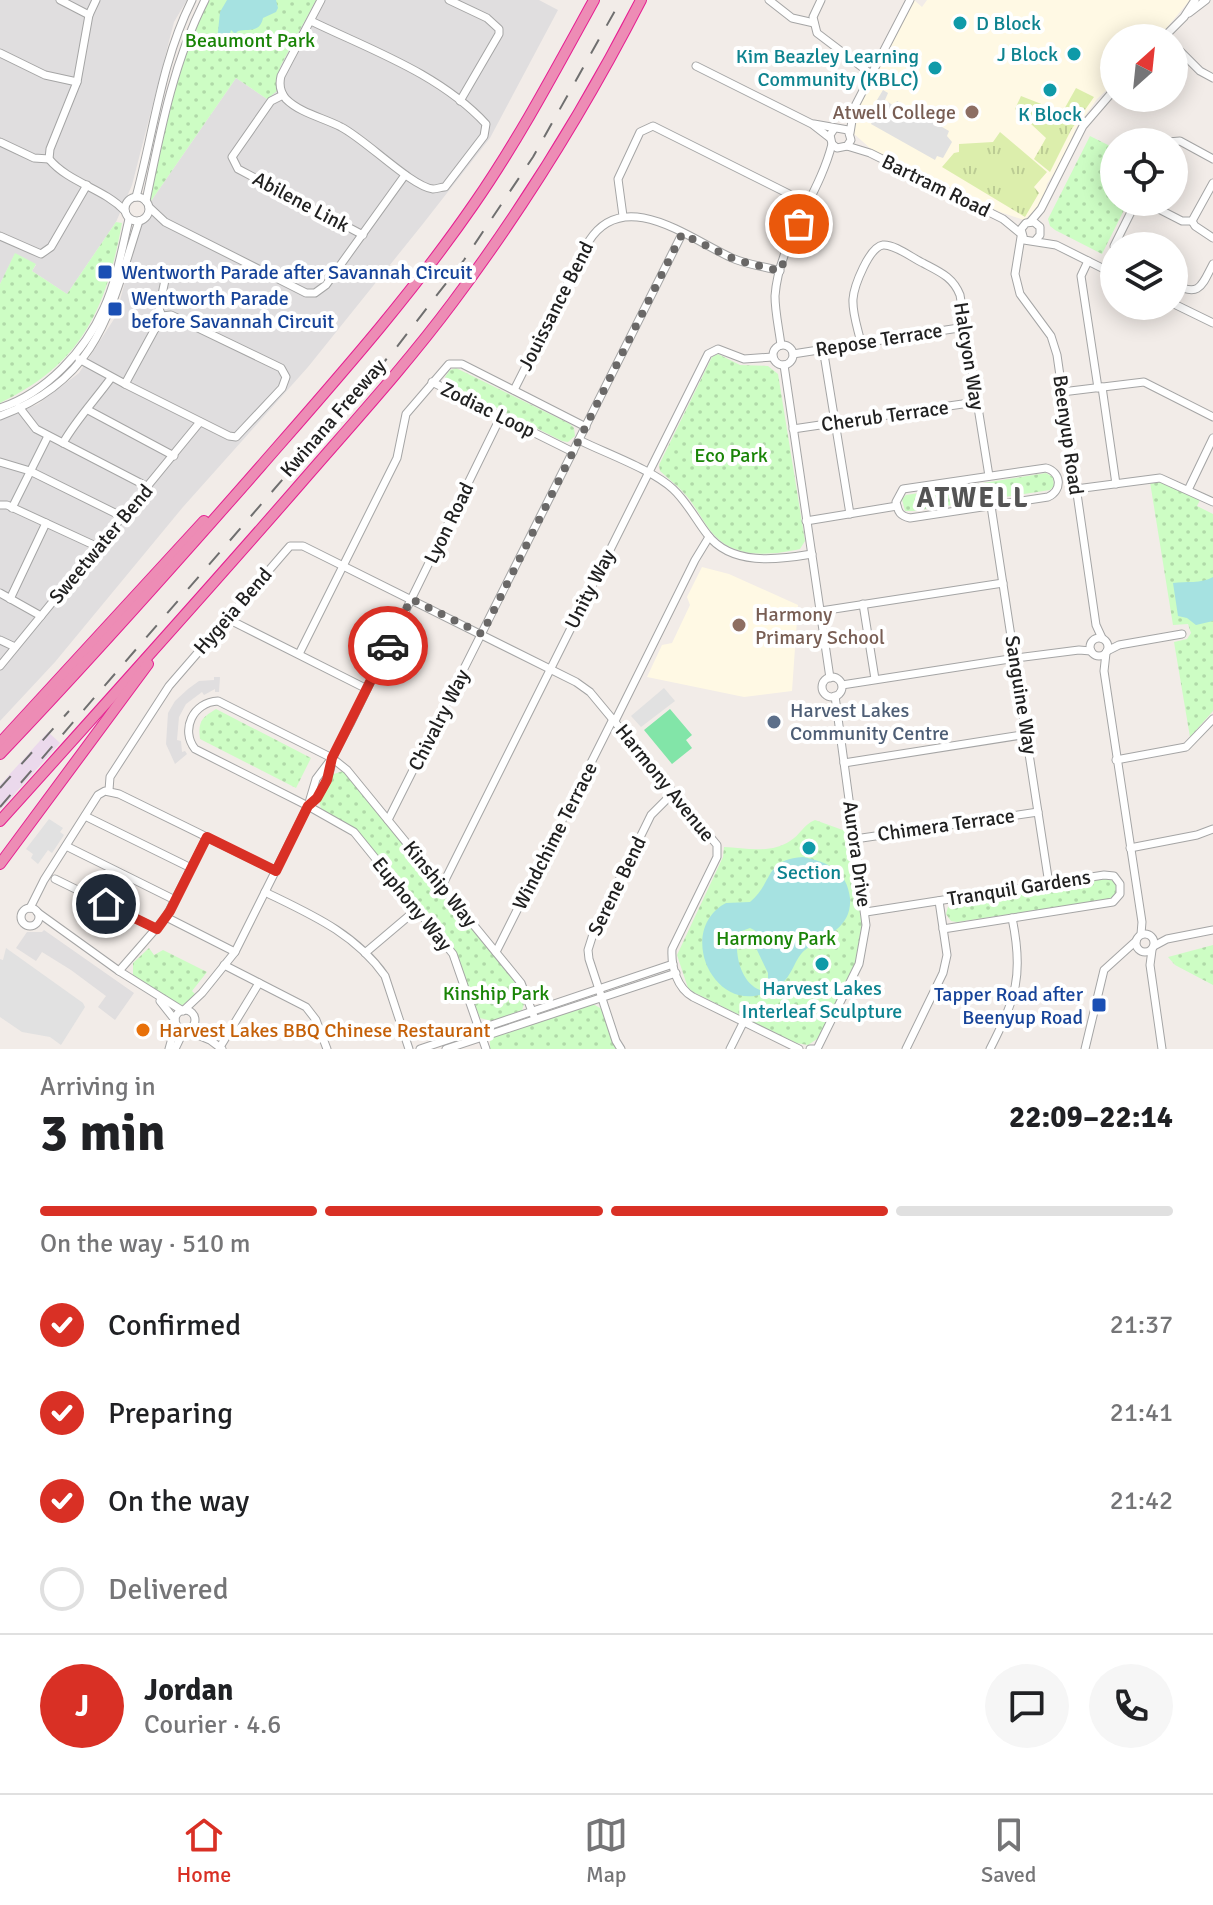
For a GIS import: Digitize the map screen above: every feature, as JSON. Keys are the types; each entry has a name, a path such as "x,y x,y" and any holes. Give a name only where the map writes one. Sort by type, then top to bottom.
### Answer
{"highway":[{"name":"Kwinana Freeway","path":"0,754 115,632 419,280 476,202 541,96 594,0"},
{"name":"Kwinana Freeway","path":"0,821 162,642 395,375 453,302 512,219 576,120 641,0"},
{"path":"0,743 152,575 224,501 238,492"},
{"path":"0,864 162,642"}],"street":[{"path":"60,0 89,15"},
{"path":"49,159 50,149 77,82 89,15 96,0"},
{"path":"77,358 105,307 165,67 192,0"},
{"path":"0,416 77,358 112,310 141,221 148,215 175,73 205,0"},
{"path":"311,21 429,79 486,124 484,136 445,187 432,189 405,175 372,146 343,128 301,109 283,95 279,83 281,76 321,0"},
{"path":"449,0 487,18 499,29 460,101"},
{"path":"769,0 792,18 814,23"},
{"path":"821,0 813,17 821,37 871,74"},
{"path":"781,345 775,296 790,243 826,167 836,128 854,108 910,0"},
{"path":"1184,17 1195,0"},
{"path":"1177,24 1206,0"},
{"path":"0,53 45,75 77,82"},
{"path":"1188,59 1213,78"},
{"path":"696,66 812,124 831,141"},
{"name":"Abilene Link","path":"283,95 271,101 232,157 238,169 363,235"},
{"path":"1021,235 1041,209 1083,126 1100,106"},
{"path":"826,167 850,135 854,108"},
{"path":"812,124 836,128"},
{"path":"780,271 736,260 655,220 639,215 623,216 618,179 640,132 653,126 809,204"},
{"name":"Bartram Road","path":"836,128 845,128 870,153"},
{"name":"Bartram Road","path":"831,141 870,153 1003,219 1033,242"},
{"path":"0,142 34,158 49,159 59,170 112,198 127,215 141,221 165,222"},
{"path":"1188,145 1213,159"},
{"path":"112,198 148,204 165,222 306,293 315,293 326,285 405,175"},
{"path":"1192,221 1213,183"},
{"path":"0,236 41,254 51,247 87,185"},
{"path":"1019,255 1033,242 1040,229 1041,209"},
{"name":"Jouissance Bend","path":"514,390 595,230 608,220 623,216"},
{"path":"1172,216 1182,221 1192,221"},
{"name":"Bartram Road","path":"1003,219 1028,222 1040,229"},
{"path":"1192,221 1213,238"},
{"path":"1040,229 1056,245 1100,267"},
{"name":"Chivalry Way","path":"388,820 682,234"},
{"name":"Beenyup Road","path":"1021,235 1015,274 1020,294 1051,336 1062,392 1116,760 1148,950"},
{"path":"1033,242 1056,245"},
{"name":"Halcyon Way","path":"861,343 853,296 870,253 883,245 946,275 955,283 960,295 989,476"},
{"path":"1088,261 1081,276 1116,484"},
{"path":"1188,290 1195,291 1202,286 1213,264"},
{"path":"162,316 159,309 165,280"},
{"path":"1188,311 1213,323"},
{"path":"77,358 111,378 236,437 282,388 286,377 281,368 171,315 162,316"},
{"path":"125,384 162,316"},
{"name":"Repose Terrace","path":"793,354 965,327"},
{"path":"781,345 790,348 793,354 790,363 784,365 778,364 773,357 776,348 781,345"},
{"path":"823,348 850,514"},
{"name":"Unity Way","path":"442,886 710,352 718,349 744,359 773,357"},
{"name":"Zodiac Loop","path":"573,452 432,382 449,364 456,363 586,427"},
{"path":"784,365 830,678"},
{"path":"63,443 72,426 111,378"},
{"path":"299,654 397,458 406,414 432,382"},
{"path":"1062,392 1144,382 1213,417"},
{"name":"Cherub Terrace","path":"793,429 976,402"},
{"path":"0,408 18,405"},
{"path":"18,405 36,429 148,487"},
{"path":"88,410 174,456"},
{"name":"Lyon Road","path":"176,1022 177,1014 202,993 235,952 308,806 316,779 332,758 501,416"},
{"name":"Sweetwater Bend","path":"0,666 200,422"},
{"path":"12,508 48,436"},
{"path":"1188,490 1213,438"},
{"path":"579,440 672,488 709,537 730,552 761,559 786,559 812,554"},
{"path":"0,462 30,471 123,517"},
{"path":"1046,468 1054,470 1058,486 1055,494 1048,497 910,518 903,516 897,506 898,495 903,489 989,476 1046,468"},
{"path":"1076,489 1160,478 1213,502"},
{"path":"0,505 98,547"},
{"path":"806,521 897,506"},
{"name":"Sanguine Way","path":"991,506 1049,884"},
{"path":"10,599 46,523"},
{"name":"Windchime Terrace","path":"496,952 709,537"},
{"name":"Hygeia Bend","path":"34,910 66,846 101,792 109,790 110,777 161,696 290,546 303,546 411,599"},
{"path":"821,611 1003,583"},
{"path":"0,593 41,616"},
{"name":"Harmony Avenue","path":"411,599 584,687 710,835 718,851 717,857 674,943 671,955 674,968"},
{"path":"863,604 875,679"},
{"path":"228,619 367,689"},
{"path":"842,685 1182,634"},
{"path":"0,640 15,647"},
{"path":"830,678 839,680 842,685 840,693 835,696 827,695 823,688 830,678"},
{"name":"Aurora Drive","path":"817,1049 859,964 865,939 866,912 835,696"},
{"name":"Kinship Way","path":"308,806 195,749 189,742 188,734 192,715 206,703 218,701 332,758 347,770 521,983 534,1015"},
{"path":"1116,760 1186,747 1213,719"},
{"path":"844,763 1028,734"},
{"path":"109,790 276,871"},
{"name":"Serene Bend","path":"621,1049 600,994 588,950 594,931 651,815 674,792"},
{"name":"Euphony Way","path":"308,806 354,832 453,954 486,1049"},
{"name":"Chimera Terrace","path":"855,839 1038,812"},
{"path":"85,816 191,868"},
{"path":"1130,848 1213,829"},
{"path":"119,971 166,917 207,837"},
{"path":"66,846 175,900"},
{"name":"Tranquil Gardens","path":"866,912 1110,875 1117,879 1121,890 1113,902 943,929"},
{"path":"55,879 157,929"},
{"path":"265,892 331,925 365,953 385,976 409,1049"},
{"path":"906,1049 943,973 947,955 939,901"},
{"path":"365,953 417,909"},
{"path":"34,910 38,920 35,924"},
{"path":"59,928 28,925 21,918 23,911 34,910 156,996 184,1010 210,1040"},
{"path":"166,917 235,952"},
{"path":"990,1049 1008,1013 1019,968 1012,918"},
{"path":"1085,1049 1101,978 1110,963 1145,936 1167,939 1213,930"},
{"path":"1145,936 1162,1049"},
{"path":"1126,951 1148,950 1167,939"},
{"path":"224,965 306,1007 312,1013 327,1049"},
{"path":"446,1049 534,1015 674,968 687,993 799,1049"},
{"path":"156,996 185,1030 221,1048 259,983"},
{"name":"Lyon Road","path":"194,1018 202,993"},
{"path":"172,1049 194,1018"},
{"path":"730,1049 744,1021"},
{"path":"172,1049 176,1022"},
{"path":"420,1049 481,1034"},
{"path":"810,1049 817,1049"}],"shaded area":[{"path":"0,0 187,0 174,22 132,185 116,222 67,294 32,271 36,265 15,254 0,284"},
{"path":"316,0 539,0 558,10 490,138 422,225 308,367 183,507 55,662 0,721 0,420 38,404 79,373 116,316 136,239 151,201 236,78 267,99 278,87 280,67"},
{"name":"Atwell College","path":"914,0 922,7 927,0 1190,0 1170,24 1100,24 1100,96 1076,128 1062,161 1047,184 1044,198 1024,220 1000,212 871,149 853,133 858,108"},
{"path":"883,90 888,93 885,100 894,106 897,101 949,131 947,136 952,142 943,158 937,156 935,160 871,124 874,118 868,115"},
{"name":"Harmony Primary School","path":"702,567 729,574 798,605 792,691 744,697 647,677 662,645 672,643 690,605 687,597"},
{"path":"214,677 220,677 219,692 215,689 204,695 202,692 186,704 179,717 177,740 181,741 182,752 187,754 175,764 166,744 168,713 188,689 199,681 214,680"},
{"path":"664,688 675,701 641,727 631,716"},
{"path":"48,732 60,743 0,810 0,785"},
{"path":"49,819 63,828 60,832 64,835 52,853 48,850 38,864 26,849"},
{"path":"44,930 134,993 115,1020 98,1007 106,996 71,970 42,952 36,961 16,948 27,932"},
{"path":"6,948 83,1003 85,1007 61,1045 50,1037 22,1032 0,1017 0,959 3,960"}],"green space":[{"name":"Beaumont Park","path":"208,0 316,0 280,67 277,91 267,99 236,78 151,201 150,194 180,70"},
{"path":"1076,88 1094,97 1071,130 1050,172 1034,159 1046,138 1015,109 1021,96 1044,105 1040,112 1051,118 1055,110 1058,111 1054,119 1065,124 1069,117 1062,113"},
{"path":"1000,132 1047,172 1034,187 1039,193 1025,217 942,167 954,153 959,152 959,144 993,142"},
{"path":"1090,136 1100,141 1100,216 1121,216 1113,232 1100,232 1100,253 1055,230 1048,219"},
{"path":"116,222 122,223 116,254 108,282 86,331 51,371 0,403 0,284 15,253 36,264 32,271 67,294"},
{"name":"Eco Park","path":"718,354 740,365 768,366 778,374 805,541 800,549 756,554 725,544 711,532 688,497 660,471 659,465 712,357"},
{"path":"456,368 570,424 575,436 568,442 562,441 449,384 445,377"},
{"path":"1046,473 1053,477 1054,486 1050,490 913,511 905,511 902,499 906,495"},
{"path":"1159,481 1200,500 1197,506 1213,514 1213,711 1190,737 1174,642 1187,639 1191,633 1188,624 1173,625 1150,482"},
{"path":"216,709 311,758 296,788 200,739 202,721"},
{"path":"670,709 692,735 686,740 692,748 672,764 644,730"},
{"name":"Kinship Park","path":"343,771 521,987 525,1001 522,1010 492,1021 480,1018 456,953 359,833 321,809 319,800 331,775"},
{"name":"Harmony Park","path":"815,820 851,833 864,928 860,957 825,1028 808,1045 796,1043 693,992 688,988 677,955 723,857 724,847 775,848 790,841"},
{"path":"1106,878 1116,882 1118,891 1112,899 957,922 951,921 946,914 948,907 955,902"},
{"path":"1213,945 1213,985 1175,965 1168,957"},
{"path":"149,948 154,955 163,950 207,972 192,991 196,995 181,1006 133,975 133,963"},
{"path":"591,1003 602,1009 618,1049 490,1049 490,1039 495,1034"}],"water":[{"path":"227,0 276,0 278,8 263,18 257,28 235,34 231,30 228,41 223,45 217,41 220,12"},
{"path":"1213,577 1213,621 1196,625 1178,616 1173,583"},
{"path":"803,857 820,862 840,874 850,898 847,916 831,934 803,952 782,984 763,994 744,996 728,991 716,980 702,948 704,931 711,915 726,903 750,902 775,867 790,859","holes":["750,928 758,932 757,950 768,973 768,983 760,990 747,981 737,948 739,932"]}],"railway":[{"path":"0,807 396,348 464,260 533,157 621,0"},
{"path":"0,788 69,711"}],"way so far":[{"path":"388,646 411,599 482,634 682,234 736,260 780,271 799,224"}],"place":[{"name":"D Block","path":"960,23"},
{"name":"J Block","path":"1074,54"},
{"name":"Kim Beazley Learning Community (KBLC)","path":"935,68"},
{"name":"K Block","path":"1050,90"},
{"name":"Atwell College","path":"972,112"},
{"name":"Wentworth Parade after Savannah Circuit","path":"105,272"},
{"name":"Wentworth Parade before Savannah Circuit","path":"115,309"},
{"name":"Harmony Primary School","path":"739,625"},
{"name":"Harvest Lakes Community Centre","path":"774,722"},
{"name":"Section","path":"809,848"},
{"name":"Harvest Lakes Interleaf Sculpture","path":"822,964"},
{"name":"Tapper Road after Beenyup Road","path":"1099,1005"},
{"name":"Harvest Lakes BBQ Chinese Restaurant","path":"143,1030"}],"district":[{"name":"ATWELL","path":"973,498"}],"route":[{"path":"106,904 157,929 170,911 207,837 276,871 308,806 317,798 327,780 332,758 388,646"}]}
